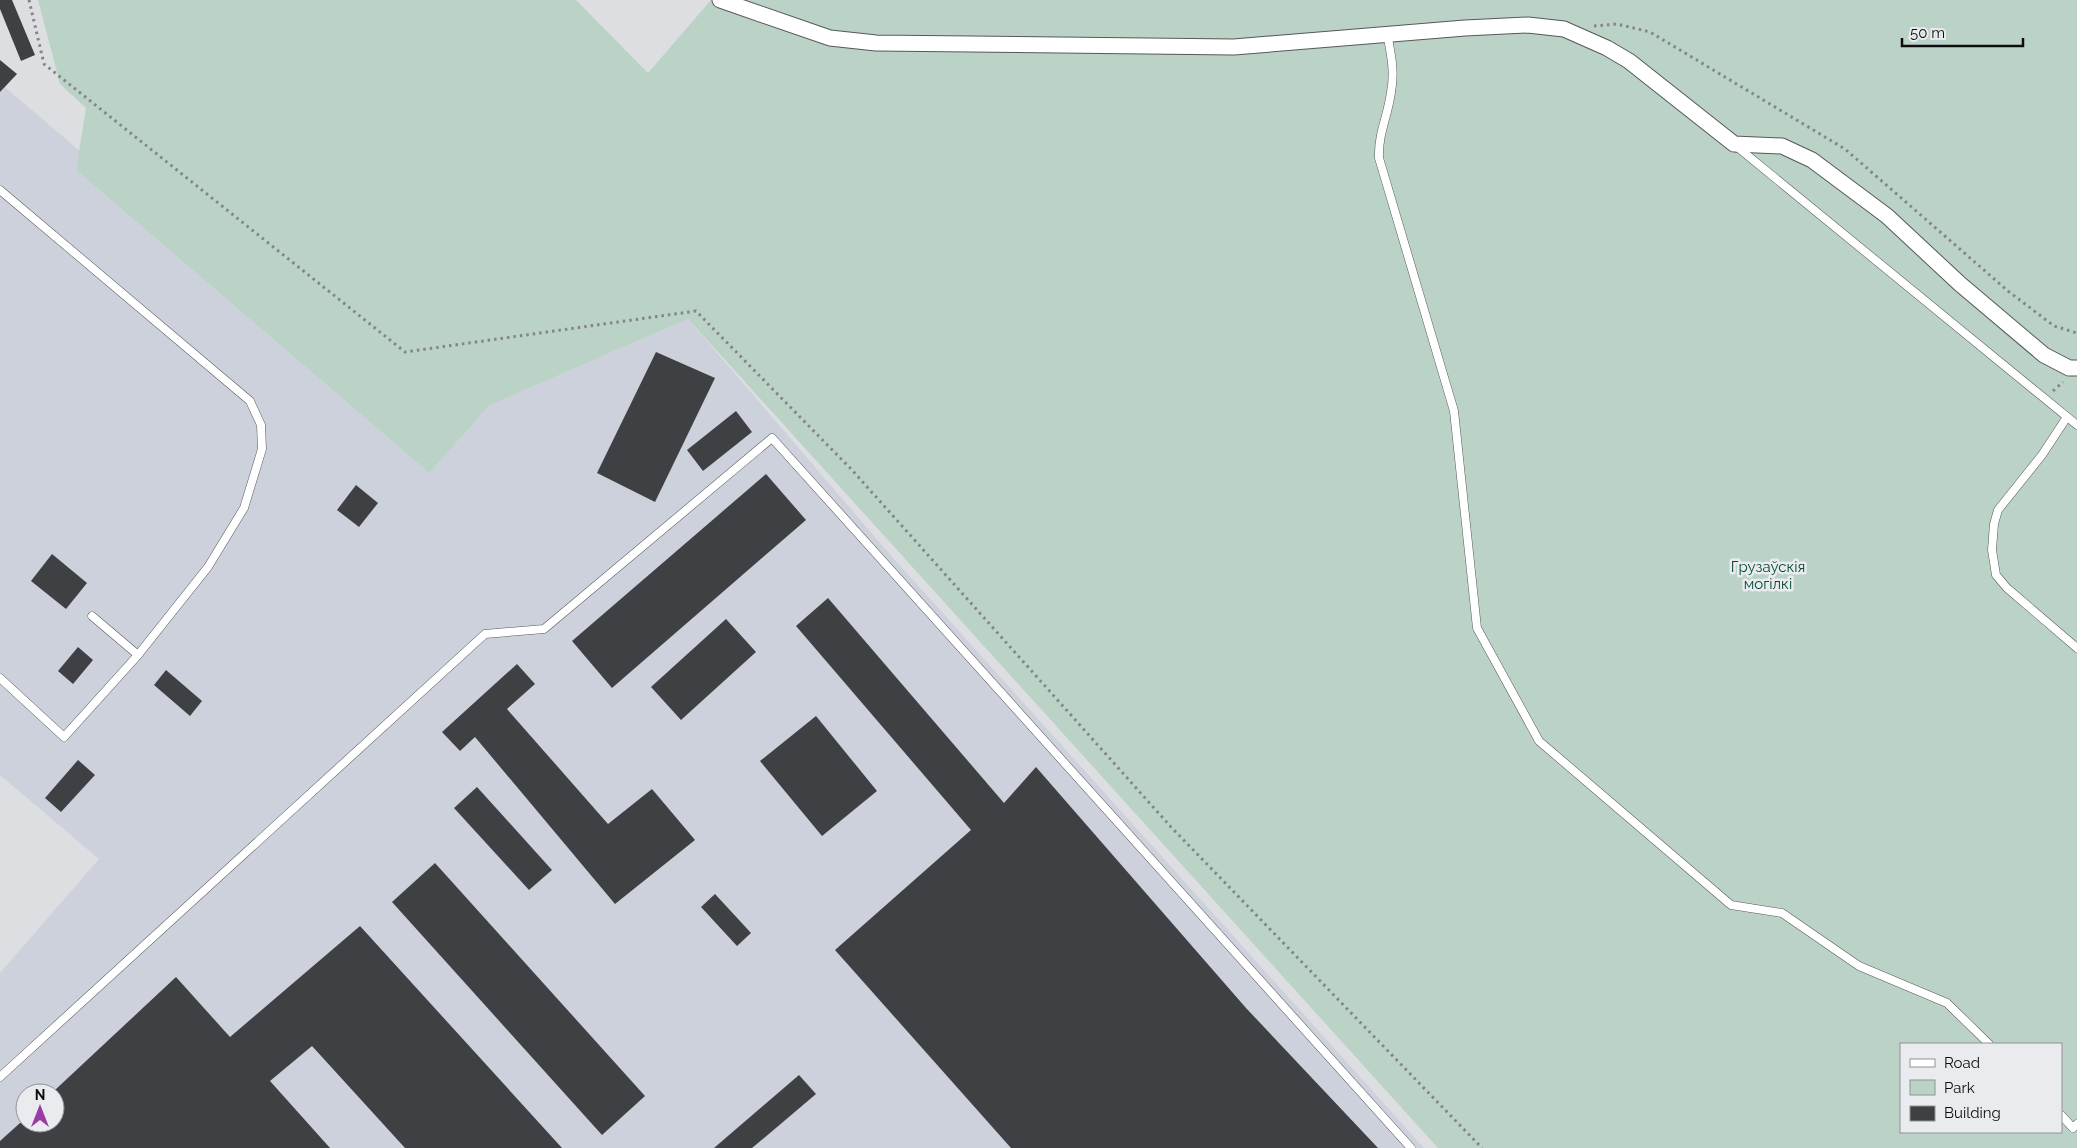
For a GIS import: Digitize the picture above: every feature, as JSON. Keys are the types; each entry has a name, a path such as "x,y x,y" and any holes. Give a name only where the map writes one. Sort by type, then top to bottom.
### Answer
{"street":[{"path":"720,0 830,38 876,43 1234,47 1387,33 1513,25 1548,26 1564,29 1607,48 1629,61 1734,144 1782,146 1812,160 1887,216 1960,284 2044,355 2073,368"}],"lane":[{"path":"1387,33 1394,65 1392,92 1380,133 1379,158 1454,411 1477,628 1539,741 1731,905 1782,913 1859,966 1948,1004 1988,1043"},
{"path":"1734,144 2077,425"},
{"path":"0,190 250,401 261,425 262,449 244,508 208,567 138,655 64,738 0,678"},
{"path":"2067,417 2042,455 1998,510 1993,530 1992,550 1996,575 2007,588 2077,648"},
{"path":"0,1077 485,634 544,628 772,438 1411,1148"},
{"path":"92,616 138,655"},
{"path":"2062,1116 2073,1128 2077,1124"}],"path":[{"path":"29,0 44,64 405,352"},
{"path":"2044,398 2067,379 2073,368"}],"shaded area":[{"path":"0,83 80,151 76,170 429,473 490,405 688,319 887,551 1424,1148 0,1148 0,973 99,859 0,775"}],"green space":[{"name":"Грузаўскія могілкі","path":"38,0 576,0 648,73 711,0 2077,0 2077,1148 1438,1148 688,319 490,405 429,473 76,170 86,108 60,84"}],"building":[{"path":"0,0 12,0 35,55 21,61 0,9"},
{"path":"0,60 17,74 0,92"},
{"path":"656,352 715,378 655,502 597,473"},
{"path":"736,411 752,432 703,471 687,450"},
{"path":"766,474 806,520 612,688 572,641"},
{"path":"356,485 378,503 359,527 337,510"},
{"path":"52,554 87,583 66,609 31,581"},
{"path":"828,598 1004,803 1036,767 1246,1008 1378,1148 1011,1148 835,950 971,830 796,626"},
{"path":"726,619 756,652 681,720 651,687"},
{"path":"78,647 93,660 73,684 58,671"},
{"path":"517,664 535,684 507,709 608,824 652,789 695,840 615,904 475,737 460,751 442,732"},
{"path":"166,670 202,701 190,716 154,685"},
{"path":"816,716 877,791 822,836 760,761"},
{"path":"78,760 95,775 61,812 45,798"},
{"path":"477,787 552,870 529,890 454,808"},
{"path":"435,863 645,1096 602,1135 392,902"},
{"path":"715,894 751,933 737,946 701,907"},
{"path":"360,926 562,1148 405,1148 312,1046 270,1081 330,1148 0,1148 0,1141 15,1128 15,1133 65,1133 65,1083 62,1083 176,977 230,1037"},
{"path":"799,1075 816,1094 752,1148 714,1148"}]}
